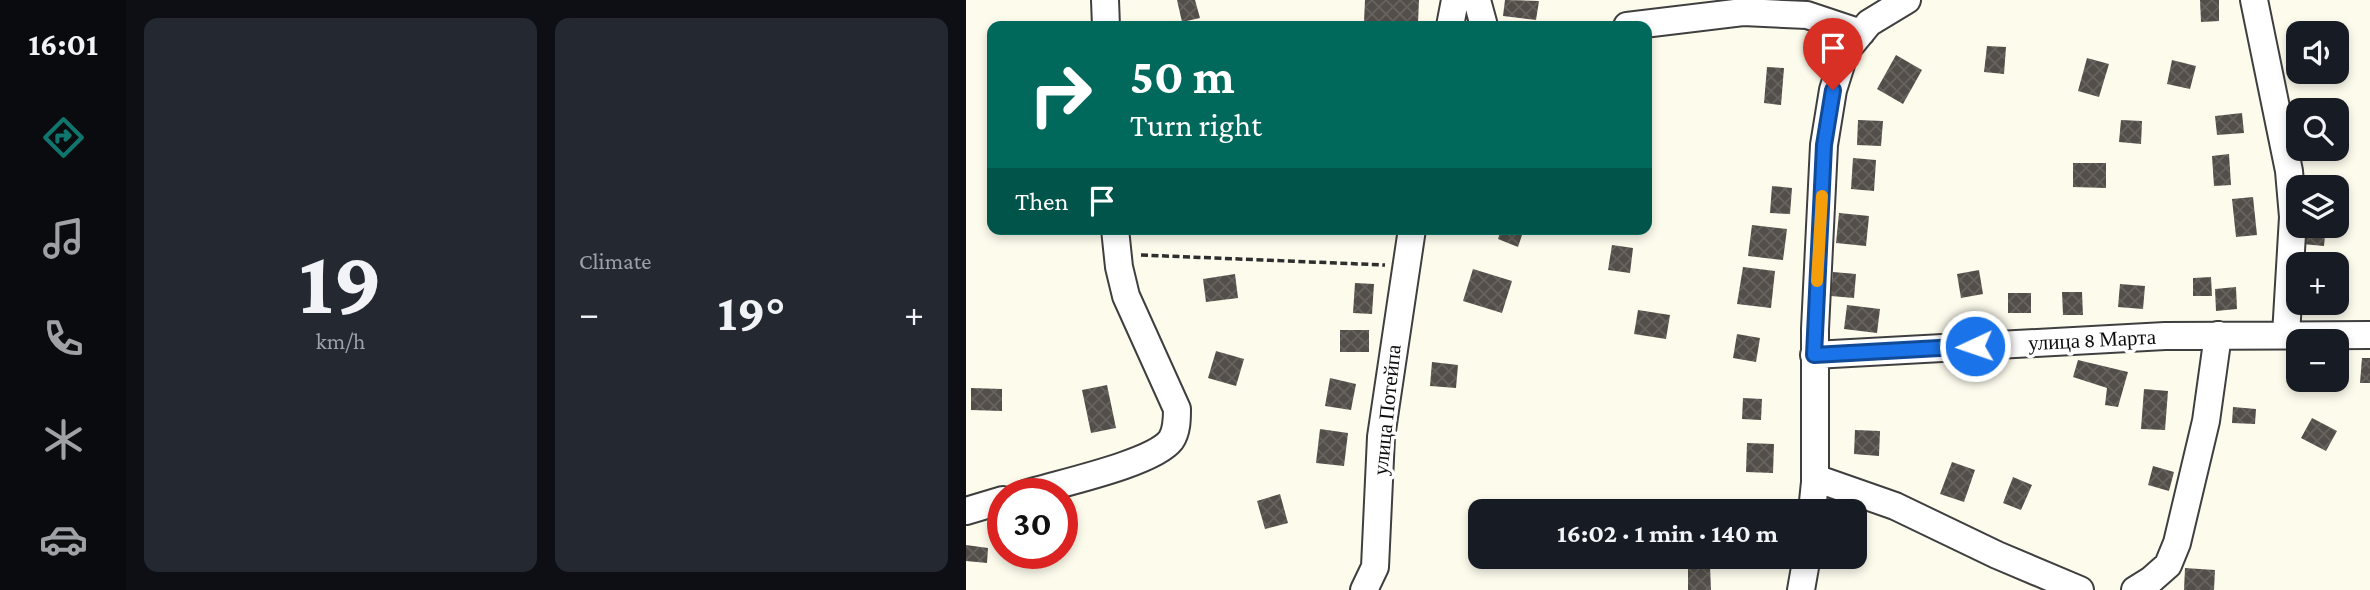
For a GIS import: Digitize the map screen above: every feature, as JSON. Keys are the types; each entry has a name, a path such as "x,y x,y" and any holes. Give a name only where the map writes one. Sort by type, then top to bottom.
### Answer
{"street":[{"path":"1105,0 1106,21"},
{"path":"1451,21 1455,0"},
{"path":"1478,0 1483,21"},
{"path":"1813,499 1814,355 1824,145 1833,90 1845,52 1869,23 1907,0"},
{"path":"2254,0 2289,171 2293,217 2287,329"},
{"path":"1652,23 1743,12 1807,15 1861,33"},
{"name":"улица Потейпа","path":"1364,590 1375,566 1381,438 1411,235"},
{"path":"1078,478 1139,460 1160,450 1171,440 1177,425 1177,409 1126,296 1116,242"},
{"path":"2134,590 2168,565 2177,542 2206,421 2218,335"},
{"name":"улица 8 Марта","path":"1814,355 2165,336 2286,335"},
{"name":"улица 8 Марта","path":"2349,335 2370,335"},
{"path":"1815,478 1895,506 1997,555 2080,590"},
{"path":"966,510 987,504"},
{"path":"1801,590 1805,569"}],"path":[{"path":"1116,242 1406,266"}],"building":[{"path":"1177,0 1195,0 1200,18 1182,21"},
{"path":"1365,0 1419,0 1418,21 1364,21"},
{"path":"1505,0 1539,1 1536,20 1503,16"},
{"path":"2200,0 2219,0 2219,21 2201,22"},
{"path":"1987,46 2006,47 2004,74 1984,72"},
{"path":"1896,55 1922,70 1903,104 1877,89"},
{"path":"2087,58 2109,64 2099,97 2078,91"},
{"path":"2172,60 2196,66 2190,89 2167,84"},
{"path":"1767,67 1784,68 1781,105 1764,103"},
{"path":"2242,113 2244,133 2217,135 2215,116"},
{"path":"1858,120 1883,121 1881,146 1857,145"},
{"path":"2121,120 2142,121 2141,144 2119,142"},
{"path":"2229,154 2231,185 2214,186 2212,156"},
{"path":"1853,158 1876,160 1874,191 1851,189"},
{"path":"2073,163 2106,163 2106,188 2073,187"},
{"path":"1772,186 1792,188 1790,214 1770,213"},
{"path":"2253,197 2257,235 2236,237 2232,199"},
{"path":"1839,213 1869,216 1866,246 1836,243"},
{"path":"1752,225 1787,229 1783,260 1748,256"},
{"path":"1499,235 1522,235 1518,247 1498,239"},
{"path":"2304,238 2325,238 2324,246 2303,244"},
{"path":"1612,245 1633,248 1630,273 1608,270"},
{"path":"1743,267 1775,271 1771,308 1737,304"},
{"path":"1473,269 1512,281 1502,313 1463,301"},
{"path":"1979,270 1983,294 1961,298 1957,274"},
{"path":"1833,272 1856,274 1854,298 1831,296"},
{"path":"1235,274 1238,298 1206,302 1203,279"},
{"path":"2211,277 2212,296 2193,296 2193,278"},
{"path":"1355,283 1374,284 1372,314 1353,313"},
{"path":"2120,284 2145,286 2143,309 2118,307"},
{"path":"2236,287 2237,309 2216,311 2215,289"},
{"path":"2062,292 2082,292 2083,315 2063,315"},
{"path":"2008,293 2031,293 2031,313 2008,313"},
{"path":"1847,305 1880,309 1877,333 1844,329"},
{"path":"1638,310 1670,315 1666,339 1634,334"},
{"path":"1340,330 1369,330 1369,352 1340,352"},
{"path":"1737,334 1760,338 1756,362 1733,358"},
{"path":"1216,351 1244,359 1236,386 1208,378"},
{"path":"2362,358 2370,358 2370,383 2360,383"},
{"path":"2078,360 2128,372 2118,407 2105,405 2107,388 2073,377"},
{"path":"1432,362 1458,365 1456,388 1430,386"},
{"path":"1330,378 1356,384 1351,410 1325,406"},
{"path":"1107,385 1116,428 1091,433 1082,390"},
{"path":"971,388 1002,389 1002,411 971,410"},
{"path":"2144,389 2168,391 2165,430 2141,429"},
{"path":"1743,398 1762,399 1761,420 1742,419"},
{"path":"2233,407 2256,409 2255,424 2232,423"},
{"path":"2312,418 2337,431 2326,451 2301,438"},
{"path":"1320,429 1348,433 1344,466 1316,463"},
{"path":"1855,430 1880,431 1879,456 1854,454"},
{"path":"1747,443 1774,444 1773,473 1746,472"},
{"path":"1952,462 1975,470 1964,502 1940,494"},
{"path":"2153,466 2174,472 2169,491 2148,485"},
{"path":"2013,477 2032,485 2021,510 2003,503"},
{"path":"1280,494 1288,523 1265,529 1257,501"},
{"path":"966,545 987,548 987,563 966,561"},
{"path":"2185,568 2215,570 2214,590 2184,590"},
{"path":"1688,569 1710,569 1711,590 1688,590"}],"slow traffic":[{"path":"1817,281 1822,196"}],"route":[{"path":"1833,90 1824,145 1814,355 1975,346"}]}
